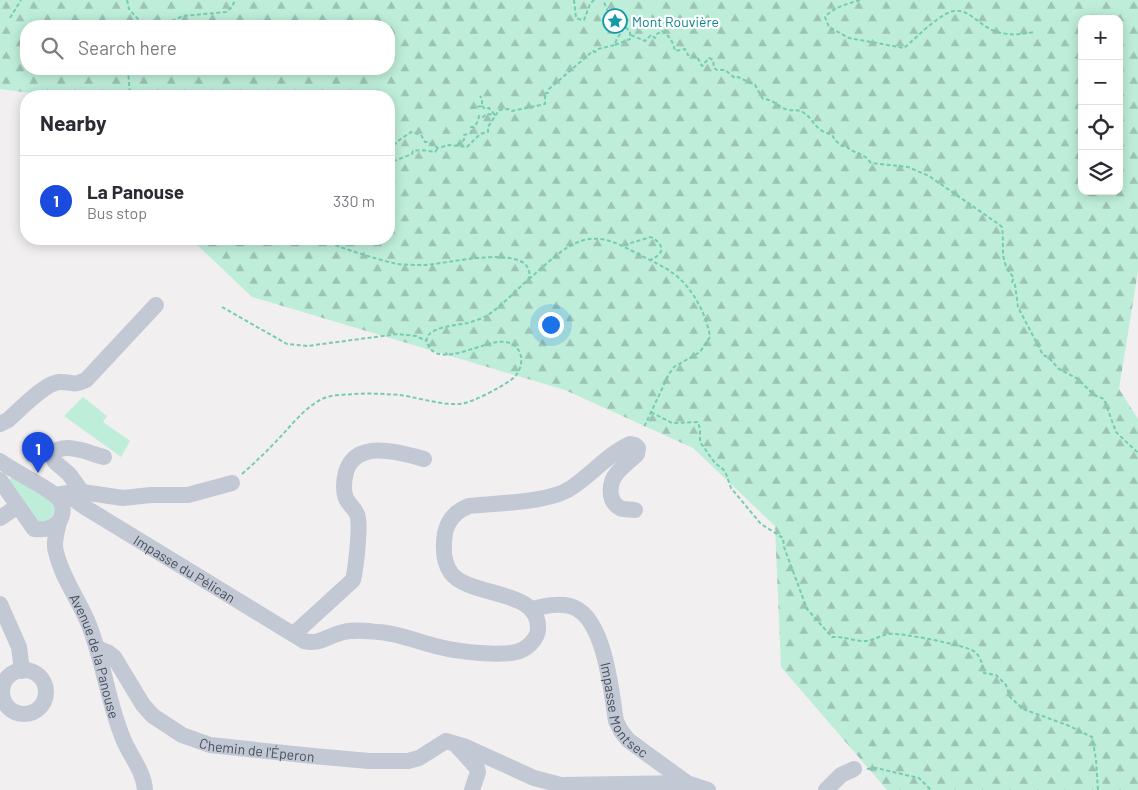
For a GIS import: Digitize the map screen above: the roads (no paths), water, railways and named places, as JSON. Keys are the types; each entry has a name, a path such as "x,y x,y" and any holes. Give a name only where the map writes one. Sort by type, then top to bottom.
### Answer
{"street":[{"path":"0,424 8,420 46,387 59,382 76,385 86,380 156,306"},
{"path":"532,609 524,603 465,584 452,574 446,564 444,553 445,533 448,523 453,516 469,506 542,498 559,494 571,488 630,444 638,448 637,454 616,473 610,491 612,499 617,506 622,509 636,510"},
{"path":"34,528 44,530 52,528 66,501 69,474 55,462 51,454 64,448 72,448 104,457"},
{"path":"294,634 353,580 359,521 356,510 345,498 344,479 350,460 357,455 372,450 400,452 424,459"},
{"path":"0,456 41,481 66,501"},
{"path":"4,474 66,501 151,495 188,495 232,483"},
{"path":"4,474 18,506 61,567"},
{"name":"Avenue de la Panouse","path":"66,501 55,549 61,567 89,625 117,721 125,742 142,775 145,790"},
{"name":"Impasse du Pélican","path":"66,501 304,641 312,643 340,633 358,631 381,632 443,648 506,653 517,652 526,648 536,635 538,629 532,609"},
{"path":"0,518 18,506"},
{"path":"0,604 19,647 22,671"},
{"name":"Impasse Montsec","path":"532,609 552,604 571,606 579,610 587,618 598,635 603,648 616,721 621,731 628,740 687,783"},
{"name":"Chemin de l'Éperon","path":"97,648 114,657 143,705 153,716 182,735 210,745 313,756 408,761 419,758 442,742 454,743"},
{"path":"454,743 534,778 561,785 687,783 708,790"},
{"path":"454,743 477,768 478,772 472,790"},
{"path":"826,790 841,774 854,769"}],"place":[{"name":"Mont Rouvière","path":"615,21"},
{"name":"La Panouse","path":"38,473"}]}
